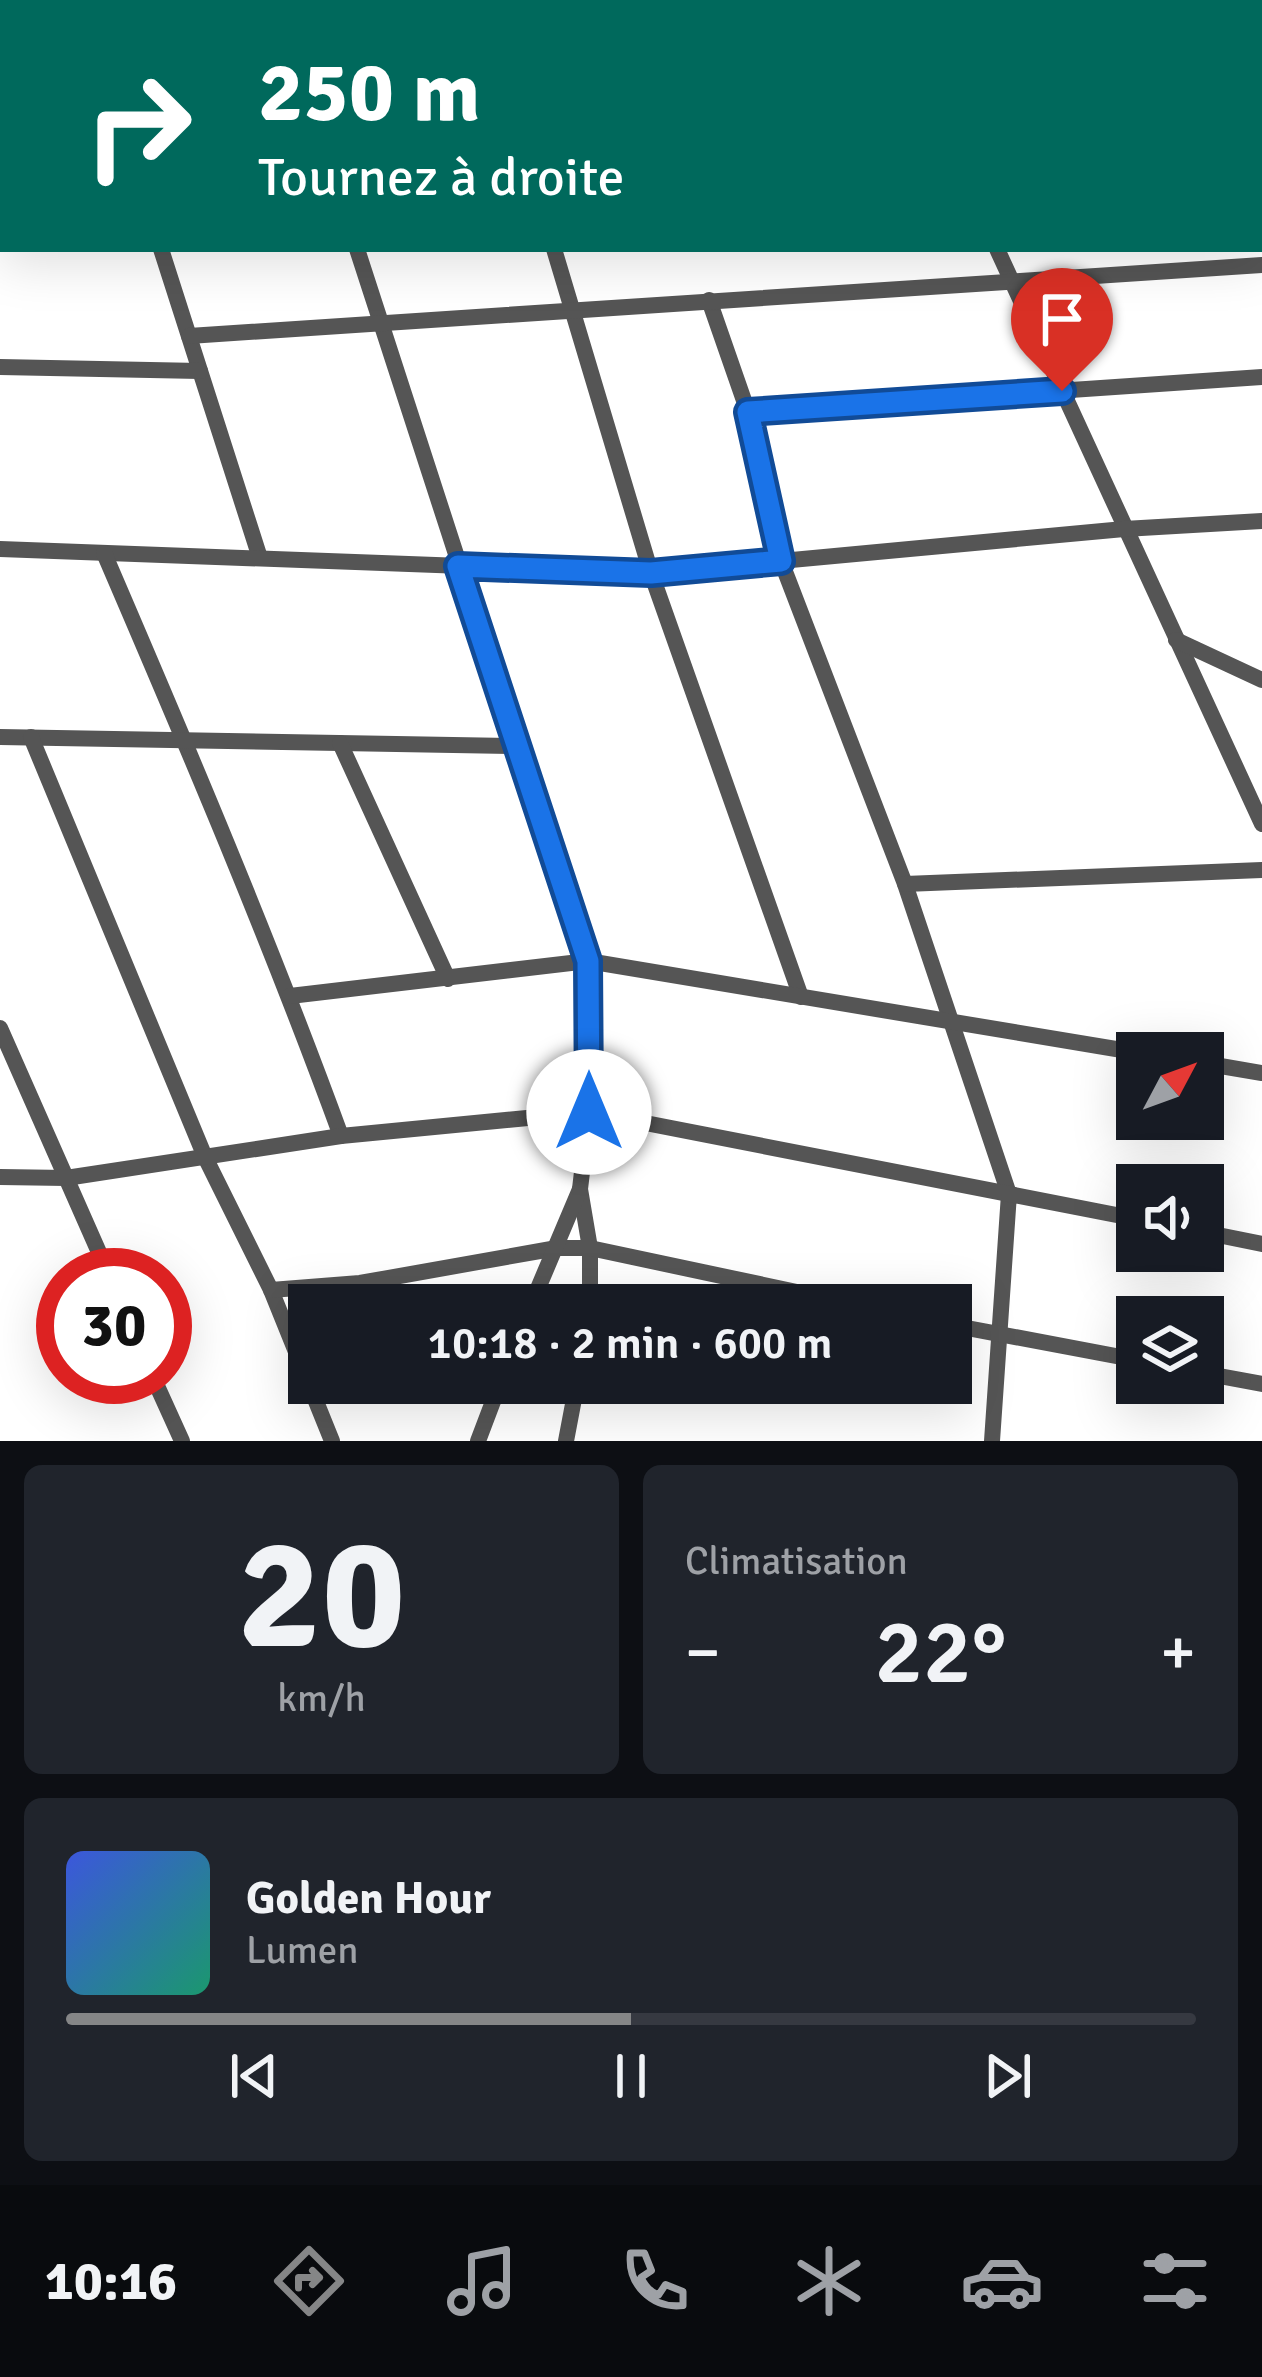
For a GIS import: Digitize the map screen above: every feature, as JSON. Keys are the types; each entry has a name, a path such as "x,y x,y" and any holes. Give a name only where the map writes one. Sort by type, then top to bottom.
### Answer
{"street":[{"path":"162,252 260,559"},
{"path":"358,252 588,961 589,1112 580,1189 541,1284"},
{"path":"555,252 651,573 801,997"},
{"path":"998,252 1262,824"},
{"path":"189,336 1262,265"},
{"path":"709,300 748,412 781,561 905,884 1009,1194 992,1441"},
{"path":"0,367 200,370"},
{"path":"748,412 1262,377"},
{"path":"0,549 651,573 1124,529 1262,521"},
{"path":"104,553 290,996 341,1136"},
{"path":"1176,640 1262,680"},
{"path":"0,737 517,746"},
{"path":"31,737 205,1156 271,1290 332,1441"},
{"path":"340,743 448,979"},
{"path":"905,884 1262,870"},
{"path":"290,996 588,961 1116,1049"},
{"path":"0,1028 97,1248"},
{"path":"1224,1067 1262,1073"},
{"path":"0,1177 66,1178 341,1136 589,1112 1116,1215"},
{"path":"580,1189 590,1248 590,1284"},
{"path":"1224,1236 1262,1244"},
{"path":"271,1290 360,1283 557,1248 590,1248 759,1284"},
{"path":"972,1329 1116,1356"},
{"path":"1224,1377 1262,1384"},
{"path":"166,1404 182,1441"},
{"path":"478,1441 492,1404"},
{"path":"566,1441 573,1404"}],"route":[{"path":"589,1112 588,961 458,566 651,573 781,561 748,412 1062,391"}]}
